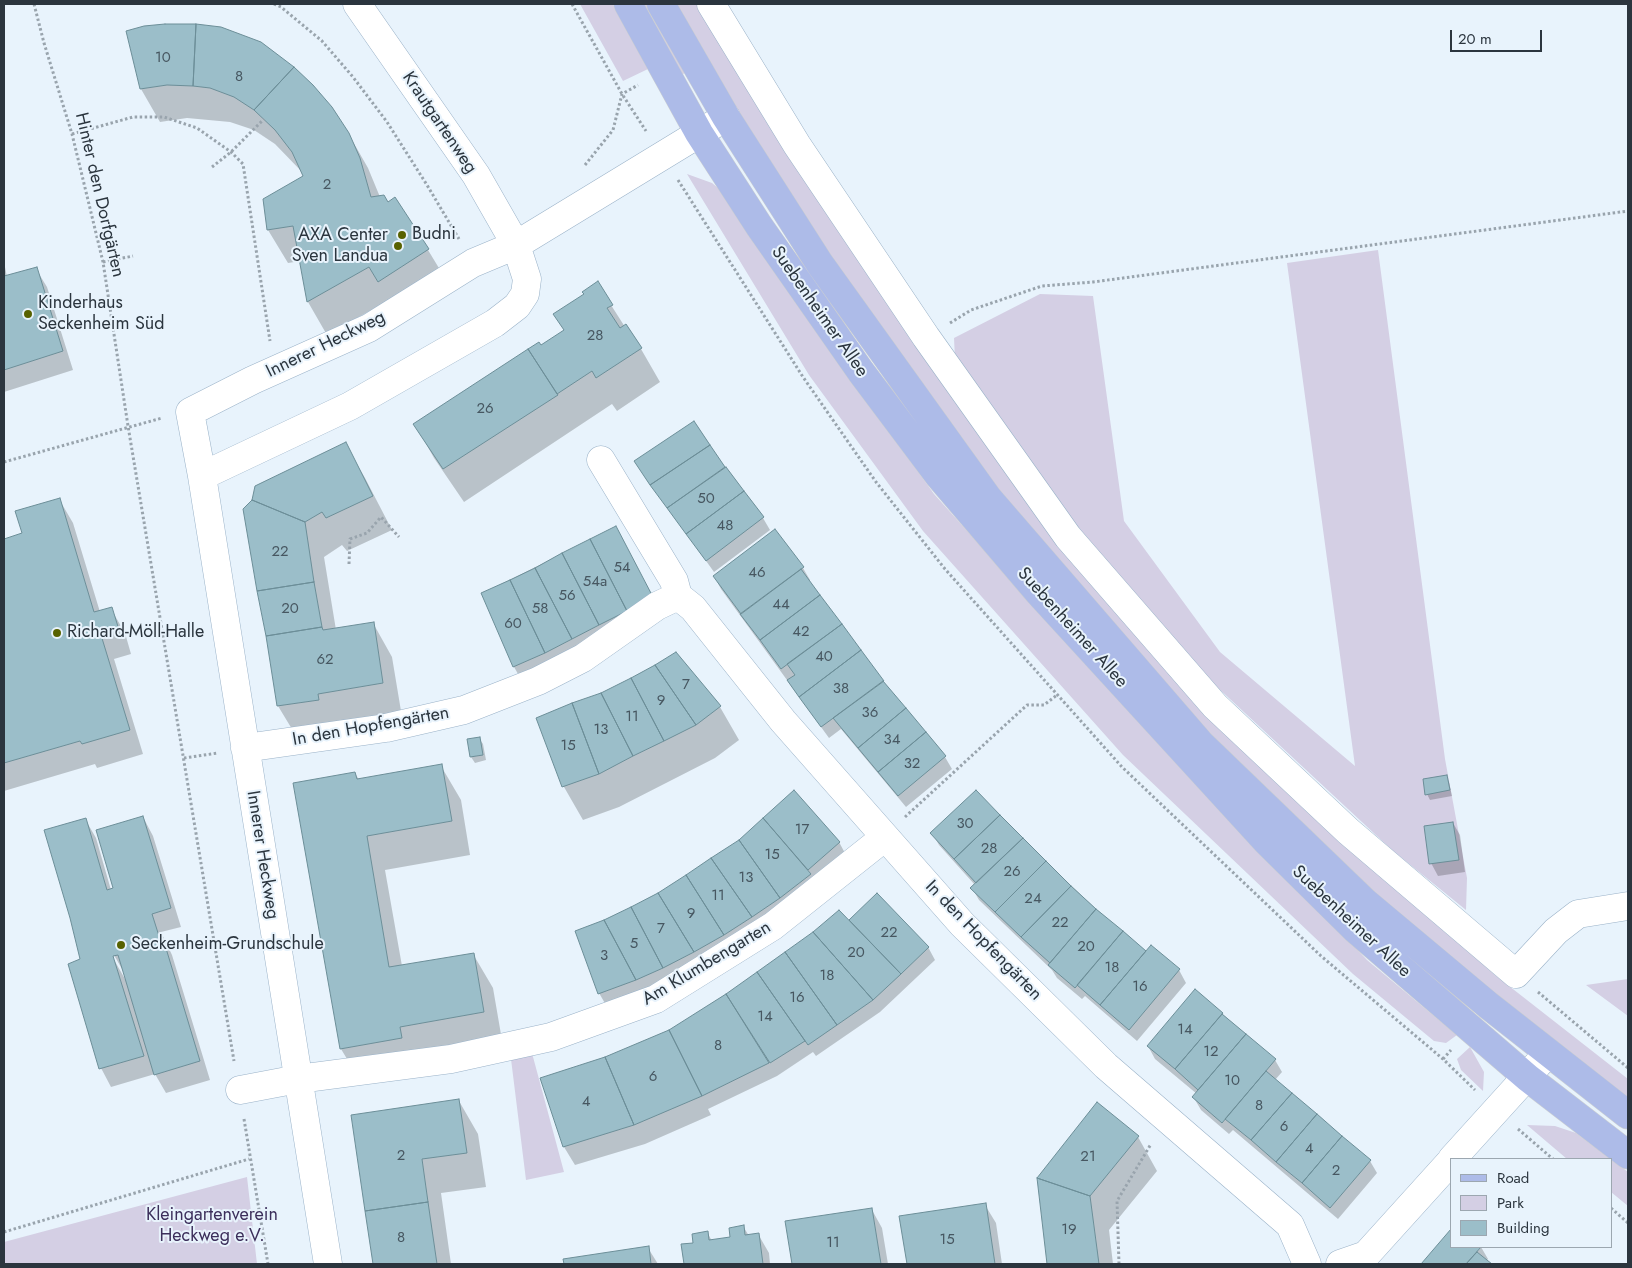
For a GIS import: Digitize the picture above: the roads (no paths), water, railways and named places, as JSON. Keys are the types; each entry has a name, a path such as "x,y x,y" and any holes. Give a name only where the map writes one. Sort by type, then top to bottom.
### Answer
{"main road":[{"name":"Suebenheimer Allee","path":"628,4 700,133 759,226 861,372 939,476 1038,592 1266,842 1356,930 1528,1078 1628,1155"},
{"name":"Suebenheimer Allee","path":"661,4 726,117 820,264 988,498 1200,743 1365,902 1481,999 1628,1115"}],"street":[{"name":"Krautgartenweg","path":"357,4 476,175 516,245"},
{"path":"711,4 797,145 926,337 1068,537 1215,706 1348,832 1516,974 1556,931 1578,914 1628,906"},
{"name":"Innerer Heckweg","path":"328,1264 202,476 190,412 279,368 369,328 473,263 516,245 726,117"},
{"path":"202,476 350,406 495,323 517,306 525,294 527,279 516,245"},
{"name":"In den Hopfengärten","path":"602,460 674,581 678,596 693,608 783,721 969,930 1106,1066 1290,1225 1307,1264"},
{"name":"In den Hopfengärten","path":"245,748 386,728 464,710 538,681 583,658 657,606 678,596"},
{"name":"Am Klumbengarten","path":"240,1090 298,1079 451,1059 552,1037 656,999 773,926 885,836"},
{"path":"1453,1158 1528,1078 1548,1053"},
{"path":"1340,1264 1367,1260 1450,1161"}],"place":[{"name":"Budni","path":"402,235"},
{"name":"AXA Center Sven Landua","path":"398,246"},
{"name":"Kinderhaus Seckenheim Süd","path":"28,314"},
{"name":"Richard-Möll-Halle","path":"57,633"},
{"name":"Seckenheim-Grundschule","path":"121,945"}],"park label":[{"name":"Kleingartenverein Heckweg e.V.","path":"212,1226"}]}
